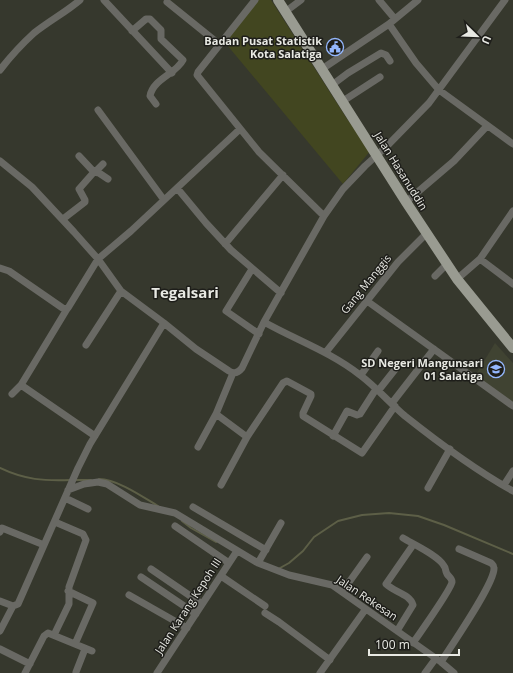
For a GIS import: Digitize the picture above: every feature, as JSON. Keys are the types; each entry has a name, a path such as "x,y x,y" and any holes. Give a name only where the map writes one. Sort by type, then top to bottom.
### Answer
{"main road":[{"name":"Jalan Hasanuddin","path":"278,0 406,202 457,279 513,348"}],"street":[{"path":"0,70 35,33 70,9 80,0"},
{"path":"104,0 172,73"},
{"path":"255,0 219,44 197,75 259,152 324,216"},
{"path":"285,12 301,0"},
{"path":"378,0 416,63 439,90 513,144"},
{"path":"322,69 392,22 418,0"},
{"path":"0,161 32,187 63,219 98,259 121,291 164,323 196,350 233,373 239,372 264,322 324,216 343,190 365,166 377,156 429,103 505,0"},
{"path":"167,2 219,44"},
{"path":"132,31 146,19 150,19 161,30 161,39 183,60 172,73 161,79 150,93 151,99 156,104"},
{"path":"332,85 348,73 381,53 385,54 390,61"},
{"path":"342,101 380,77"},
{"path":"98,110 164,200"},
{"path":"406,202 454,161 487,126"},
{"path":"12,394 21,385 98,259 131,231 240,129"},
{"path":"79,156 95,172 108,179"},
{"path":"63,219 85,202 79,189 103,164"},
{"path":"225,244 283,175"},
{"path":"177,188 225,244 280,293"},
{"path":"457,279 480,259 513,211"},
{"name":"Gang Manggis","path":"326,352 398,262 427,233"},
{"path":"480,259 513,284"},
{"path":"435,276 447,264"},
{"path":"0,268 9,271 67,309"},
{"path":"252,269 226,311 259,334"},
{"path":"86,346 121,291"},
{"path":"367,301 513,406"},
{"path":"264,322 326,352 361,375 404,415 450,449 513,491"},
{"path":"0,631 13,606 19,603 78,468 95,436 164,323"},
{"path":"221,485 247,437 283,383 287,381 311,394 312,396 303,413 303,416 333,436 363,453 394,405 434,350"},
{"path":"361,375 378,351"},
{"path":"333,436 347,411 357,415 360,414 377,390 397,367"},
{"path":"198,447 216,414 233,373"},
{"path":"21,385 95,436"},
{"path":"216,414 247,437"},
{"path":"428,488 450,449"},
{"path":"504,486 513,471"},
{"name":"Jalan Rekesan","path":"69,488 98,482 107,484 140,506 175,513 190,521 236,553 258,563 289,575 332,585 454,673"},
{"path":"65,498 88,509"},
{"path":"193,507 266,550"},
{"path":"54,635 69,604 70,598 68,591 86,540 86,537 83,534 55,522"},
{"path":"258,563 280,523"},
{"path":"175,526 229,563"},
{"path":"0,532 2,528 44,546"},
{"path":"403,538 442,563 446,567 446,573 452,582 414,643"},
{"path":"397,631 410,611 413,603 408,598 386,584 413,545"},
{"path":"425,673 438,660 473,613 494,570 491,563 459,549"},
{"name":"Jalan Karang Kepoh III","path":"158,673 236,553"},
{"path":"342,592 367,557"},
{"path":"151,569 202,604"},
{"path":"221,576 330,660"},
{"path":"141,578 196,614"},
{"path":"68,591 92,601 93,604 75,644"},
{"path":"129,596 187,628"},
{"path":"0,601 13,606"},
{"path":"320,673 366,610"},
{"path":"25,673 46,634 54,635 89,650 76,672"},
{"path":"0,649 30,664"}],"shaded area":[{"name":"SD Negeri Mangunsari 01 Salatiga","path":"495,343 513,363 513,404 475,376"}],"green space":[{"path":"254,0 271,0 347,119 371,150 343,184 222,39"}],"waterway":[{"path":"0,468 18,475 35,479 71,480"},
{"path":"99,479 122,485 158,506"},
{"path":"75,480 91,480"},
{"path":"280,568 289,563 303,551 314,537 338,521 362,515 389,513 418,516 444,525 513,554"},
{"path":"182,521 191,528 216,542"}],"place":[{"name":"Badan Pusat Statistik Kota Salatiga","path":"335,47"},
{"name":"SD Negeri Mangunsari 01 Salatiga","path":"496,369"}],"district":[{"name":"Tegalsari","path":"185,293"}]}
